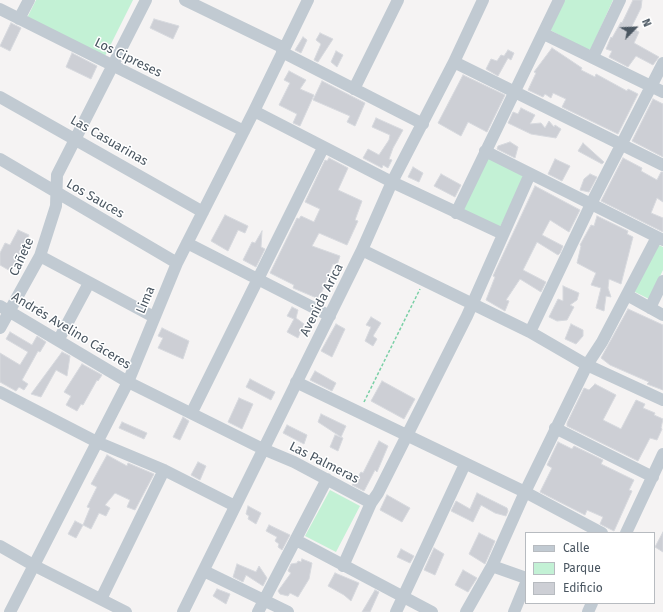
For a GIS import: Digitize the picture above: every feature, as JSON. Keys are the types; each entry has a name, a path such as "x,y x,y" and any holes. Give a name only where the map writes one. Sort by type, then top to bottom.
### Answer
{"street":[{"path":"19,19 29,0"},
{"name":"Cañete","path":"0,328 5,308 40,256 56,206 58,175 146,0"},
{"path":"185,0 283,50 354,90 422,124"},
{"name":"Lima","path":"10,612 35,566 128,382 177,263 308,0"},
{"path":"354,90 398,0"},
{"name":"Avenida Arica","path":"183,612 330,316 362,250 392,182 454,62 483,0"},
{"path":"456,213 485,151 544,34 559,0"},
{"path":"593,57 620,0"},
{"name":"Los Cipreses","path":"0,9 112,67 244,131"},
{"path":"544,34 663,92"},
{"path":"454,62 663,165"},
{"path":"530,332 591,204 663,62"},
{"name":"Las Casuarinas","path":"0,96 76,138 203,212"},
{"path":"254,111 323,148 456,213 503,234"},
{"path":"192,412 323,148"},
{"path":"466,612 492,566 555,428 587,365 602,342 627,295 660,239 485,151"},
{"name":"Los Sauces","path":"0,159 177,263"},
{"path":"343,566 371,503 378,493 471,304 530,174"},
{"path":"186,244 330,316"},
{"path":"362,250 530,332 587,365 663,400"},
{"path":"40,256 154,317"},
{"path":"650,308 663,281"},
{"path":"59,339 89,283"},
{"path":"627,295 663,315"},
{"name":"Andrés Avelino Cáceres","path":"5,308 59,339 128,382 192,412"},
{"path":"296,382 360,411 464,464 525,492 600,532"},
{"path":"0,392 97,442 164,470 235,506"},
{"name":"Las Palmeras","path":"192,412 263,449 327,479 371,503"},
{"path":"555,428 653,477"},
{"path":"626,532 663,454"},
{"path":"396,612 464,464"},
{"path":"101,599 164,470"},
{"path":"258,612 327,479"},
{"path":"296,540 432,612"},
{"path":"0,546 35,566 126,612"},
{"path":"492,566 525,578"},
{"path":"204,571 288,612"},
{"path":"514,612 525,585"}],"path":[{"path":"360,411 424,280"}],"green space":[{"path":"36,0 133,0 105,56 27,18"},
{"path":"564,0 613,0 591,49 587,50 550,30"},
{"path":"487,157 525,177 499,229 461,210"},
{"path":"650,241 663,247 663,270 649,299 627,288"},
{"path":"330,490 360,506 336,552 305,536"}],"building":[{"path":"633,0 642,0 641,8 631,28 639,32 634,43 659,57 653,65 636,56 628,67 609,57 612,51 606,49 611,37 612,38 621,22 622,23"},
{"path":"154,19 179,26 173,39 150,28"},
{"path":"11,23 21,28 10,51 0,46"},
{"path":"320,33 333,39 318,62 314,60 321,44 316,40"},
{"path":"303,37 307,40 301,53 295,50"},
{"path":"552,48 582,68 581,70 595,77 596,74 627,91 628,89 638,94 618,134 562,107 566,99 553,93 551,98 545,94 543,97 528,90 536,73 534,72"},
{"path":"508,50 514,53 511,60 508,58 498,76 486,69 491,59 497,61 501,55 504,56"},
{"path":"336,51 343,55 337,67 331,62"},
{"path":"72,53 97,66 91,79 66,67"},
{"path":"289,71 306,80 300,89 314,95 300,126 293,123 297,114 279,105 290,83 284,80"},
{"path":"463,75 505,95 487,132 468,122 461,136 438,123"},
{"path":"322,81 365,103 355,126 347,122 350,116 313,100"},
{"path":"653,99 663,104 663,157 632,141"},
{"path":"521,108 535,115 530,124 541,123 545,128 549,121 554,127 555,125 561,129 556,138 531,134 508,123 513,112 518,114"},
{"path":"376,118 403,130 393,148 389,159 392,160 388,168 383,165 382,168 363,158 368,149 379,155 389,140 390,135 372,127"},
{"path":"510,142 518,147 515,158 497,149 498,146"},
{"path":"583,143 604,162 602,164 578,151"},
{"path":"329,158 348,168 338,190 362,201 355,220 358,221 347,245 319,233 312,246 340,256 337,265 333,264 319,299 293,288 294,285 270,273 297,218 299,219 301,216 314,222 320,209 305,202 325,160 327,161"},
{"path":"623,158 642,168 641,171 657,180 661,172 663,172 663,202 657,198 651,213 663,218 663,232 601,201"},
{"path":"555,159 570,166 562,181 548,174"},
{"path":"413,167 423,173 419,182 408,177"},
{"path":"441,174 461,185 455,197 434,186"},
{"path":"590,174 597,177 589,192 580,190 584,179"},
{"path":"535,186 580,210 569,232 550,220 542,235 563,246 560,253 558,255 537,242 523,270 546,282 541,292 520,279 506,300 509,301 505,311 486,300 495,277 493,276"},
{"path":"225,215 248,226 245,233 238,230 228,251 211,241"},
{"path":"597,216 628,231 627,234 633,237 621,284 609,279 608,288 611,297 606,296 604,311 596,308 601,288 591,285 596,273 577,263 580,245 591,225 594,226"},
{"path":"18,230 29,235 12,272 0,265 0,253 5,243 10,245"},
{"path":"262,231 261,247 265,249 256,267 243,260 252,242 255,243"},
{"path":"563,286 579,293 577,300 570,305 574,307 567,320 557,321 549,317 558,299 563,301"},
{"path":"292,307 298,310 296,318 304,324 298,338 287,332 294,319 287,316"},
{"path":"628,309 663,325 663,390 647,384 649,382 610,365 601,358"},
{"path":"371,317 381,323 373,336 377,339 373,346 365,341 371,327 366,325"},
{"path":"336,324 345,329 332,357 321,351"},
{"path":"571,324 583,330 583,336 576,344 565,339"},
{"path":"162,328 189,341 183,359 158,348 163,338 158,336"},
{"path":"10,332 32,345 37,336 46,342 40,352 38,351 22,380 28,384 24,390 19,387 16,391 0,382 0,353 20,365 28,352 6,339"},
{"path":"62,352 70,356 67,376 56,370 41,397 31,394"},
{"path":"82,364 102,375 98,381 97,380 83,405 81,404 77,411 66,405 71,396 64,392"},
{"path":"315,371 336,383 332,391 310,380"},
{"path":"250,379 275,392 271,400 246,387"},
{"path":"382,381 415,399 404,419 371,401"},
{"path":"595,384 616,395 603,420 621,429 636,400 645,404 643,408 655,413 654,415 663,419 662,429 657,440 650,438 638,461 567,426 567,423 584,388 589,390"},
{"path":"239,398 253,404 242,429 228,422"},
{"path":"321,414 346,426 341,437 318,422"},
{"path":"183,417 189,421 180,440 173,437"},
{"path":"122,422 147,433 144,439 119,428"},
{"path":"287,425 307,435 304,444 283,433"},
{"path":"335,435 343,438 338,451 330,447"},
{"path":"379,441 388,446 377,472 375,470 364,491 352,485 361,472 363,473"},
{"path":"558,442 572,449 574,446 603,460 601,464 634,480 629,490 632,491 614,531 600,524 603,517 587,510 585,515 540,492 552,468 547,465"},
{"path":"107,455 127,466 128,463 154,474 135,510 127,507 130,500 115,493 105,505 110,508 106,516 99,513 91,529 83,525 90,508 87,507 97,487 91,484"},
{"path":"198,462 206,466 200,480 191,475"},
{"path":"477,493 507,508 508,511 506,516 495,513 481,505 473,522 451,511 456,501 470,509"},
{"path":"387,495 410,508 402,522 380,510"},
{"path":"248,506 261,513 256,524 248,519 249,516 246,514"},
{"path":"75,521 83,525 76,538 68,534"},
{"path":"269,525 290,535 282,550 278,547 279,544 275,541 277,537 266,531"},
{"path":"663,532 663,552 655,547"},
{"path":"479,533 495,541 485,564 469,554"},
{"path":"434,548 444,554 435,575 424,570"},
{"path":"401,549 414,556 410,563 397,557"},
{"path":"302,559 312,563 309,579 298,597 290,593 288,596 280,594 278,591 291,573 288,571 291,564 297,563 298,561 301,562"},
{"path":"237,564 256,572 259,566 267,578 263,586 246,575 243,582 233,577"},
{"path":"463,570 477,578 468,592 455,585"},
{"path":"335,573 359,583 351,601 344,595 328,586"},
{"path":"217,589 230,594 226,604 213,596"},
{"path":"375,590 379,592 370,612 362,612"}]}
